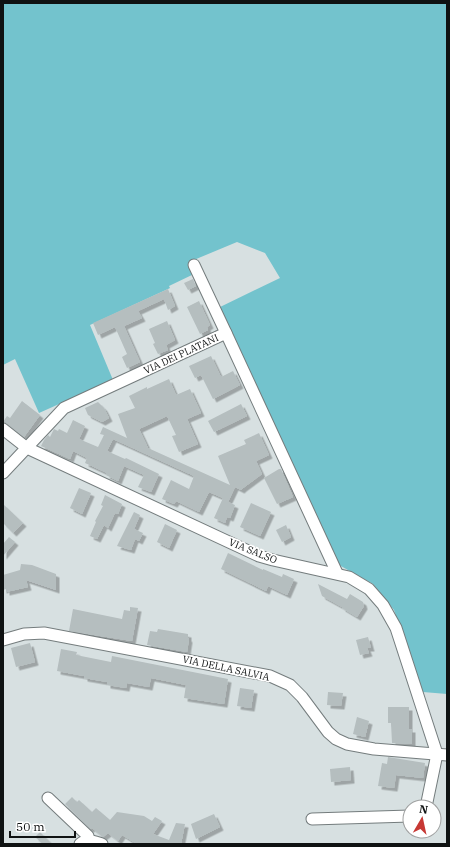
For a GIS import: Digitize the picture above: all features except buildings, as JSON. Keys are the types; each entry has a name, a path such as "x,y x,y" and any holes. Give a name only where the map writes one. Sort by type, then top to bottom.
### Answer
{"street":[{"path":"194,265 226,333"},
{"name":"VIA DEI PLATANI","path":"3,473 53,419 68,406 226,333 337,573"},
{"name":"VIA SALSO","path":"3,429 27,448 259,556 288,564 337,573 349,577 369,589 382,605 396,628 442,754"},
{"name":"VIA DELLA SALVIA","path":"3,640 24,634 44,634 270,676 290,685 302,697 328,732 336,739 347,744 374,749 442,754"},
{"path":"428,799 442,754"},
{"path":"48,798 88,836 85,842 102,844"},
{"path":"312,819 402,816"}],"shaded area":[{"path":"3,3 447,3 447,694 423,692 394,610 373,584 339,565 218,308 280,278 265,253 237,242 189,262 194,274 169,286 170,288 90,325 113,380 39,413 15,359 3,365"}]}
